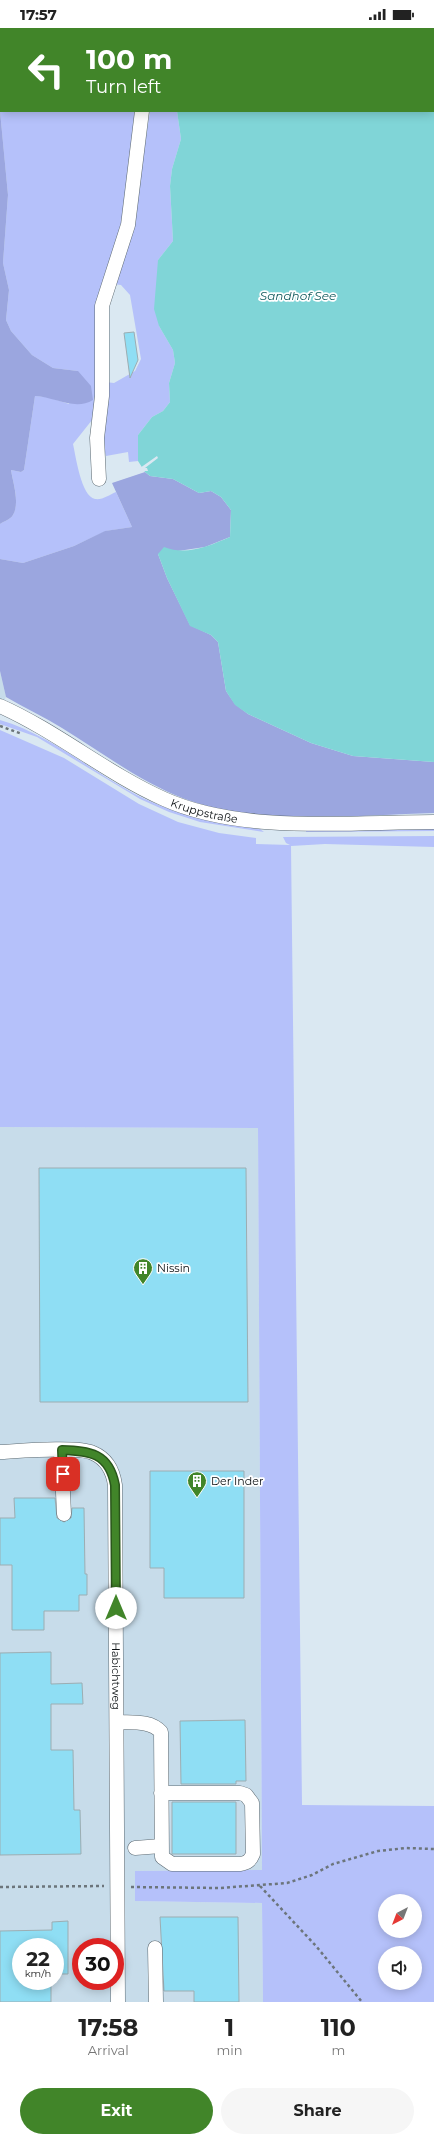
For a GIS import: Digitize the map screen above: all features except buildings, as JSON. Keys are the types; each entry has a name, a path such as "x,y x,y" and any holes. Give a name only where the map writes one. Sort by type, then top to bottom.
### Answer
{"street":[{"path":"99,479 97,438 102,396 102,306 128,225 142,112"},
{"name":"Kruppstraße","path":"0,706 57,736 143,789 190,808 215,815 273,823 434,822"},
{"path":"62,1450 64,1514"},
{"name":"Habichtweg","path":"0,1452 62,1450 84,1451 93,1453 106,1463 113,1472 115,1485 118,2002"},
{"path":"117,1722 146,1723 157,1727 161,1732 162,1857 172,1864 246,1863 253,1854 252,1803 246,1795 240,1793 162,1793"},
{"path":"135,1848 161,1846"},
{"path":"155,1948 156,2002"}],"path":[{"path":"0,1887 117,1886 220,1888 260,1886 287,1883 312,1875 333,1864 378,1851 406,1848 434,1849"},
{"path":"260,1886 316,1946 362,2002"}],"shaded area":[{"path":"0,112 136,112 125,208 102,298 96,415 73,444 80,475 86,491 95,499 103,498 116,492 132,527 106,531 74,546 23,563 0,559 0,524 12,517 16,504 11,470 21,472 24,470 35,396 48,397 69,404 78,371 53,368 32,355 11,331 6,320 9,290 3,263 8,195"},
{"path":"0,112 8,195 3,263 9,290 6,320 11,331 32,355 53,368 78,371 91,386 93,400 86,403 72,404 35,396 24,470 21,472 11,470 16,499 15,510 10,518 0,524"},
{"path":"150,112 177,112 181,139 172,169 170,186 173,241 158,260 159,326 173,350 175,363 169,383 170,402 163,411 152,417 138,435 138,461 129,462 128,452 106,456 101,437 105,382 114,383 135,371 141,359 130,295 121,285 113,284 137,197"},
{"path":"145,472 150,476 173,479 199,493 211,491 221,497 231,510 230,537 205,547 158,554 167,578 190,625 211,635 218,642 226,691 235,704 248,714 311,743 353,756 434,762 434,813 308,817 244,813 213,807 185,799 137,776 62,728 6,697 0,671 0,559 23,563 74,546 105,531 132,527 112,483"},
{"path":"0,671 6,697 0,709"},
{"path":"0,720 20,727 38,736 109,779 159,805 187,815 230,825 260,829 264,832 200,822 169,812 140,799 37,737 0,724"},
{"path":"0,730 64,758 139,804 178,822 219,833 256,838 256,844 290,845 286,843 283,837 434,836 434,847 325,844 291,846 302,1805 434,1806 434,2002 263,2002 262,1903 135,1901 135,1871 262,1870 258,1128 0,1127"},
{"path":"434,828 434,831 306,832 306,830"},
{"path":"0,1127 258,1128 262,1870 135,1871 135,1901 262,1903 263,2002 0,2002"}],"water":[{"name":"Sandhof See","path":"177,112 434,112 434,762 353,756 311,743 248,714 235,705 226,691 218,642 211,635 190,626 167,578 158,554 164,547 172,550 197,549 230,537 231,510 221,497 211,491 199,493 173,479 150,476 145,472 138,461 138,435 152,417 163,411 170,402 169,383 175,363 173,350 159,326 154,309 158,260 173,241 170,186 172,169 181,139"}],"pier":[{"path":"157,456 158,458 145,468 147,468 148,471 142,471 140,468"}],"place":[{"name":"Nissin","path":"143,1285"},
{"name":"Der Inder","path":"197,1498"}],"route":[{"path":"63,1474 62,1450 93,1453 101,1458 113,1472 115,1485 116,1608"}]}
